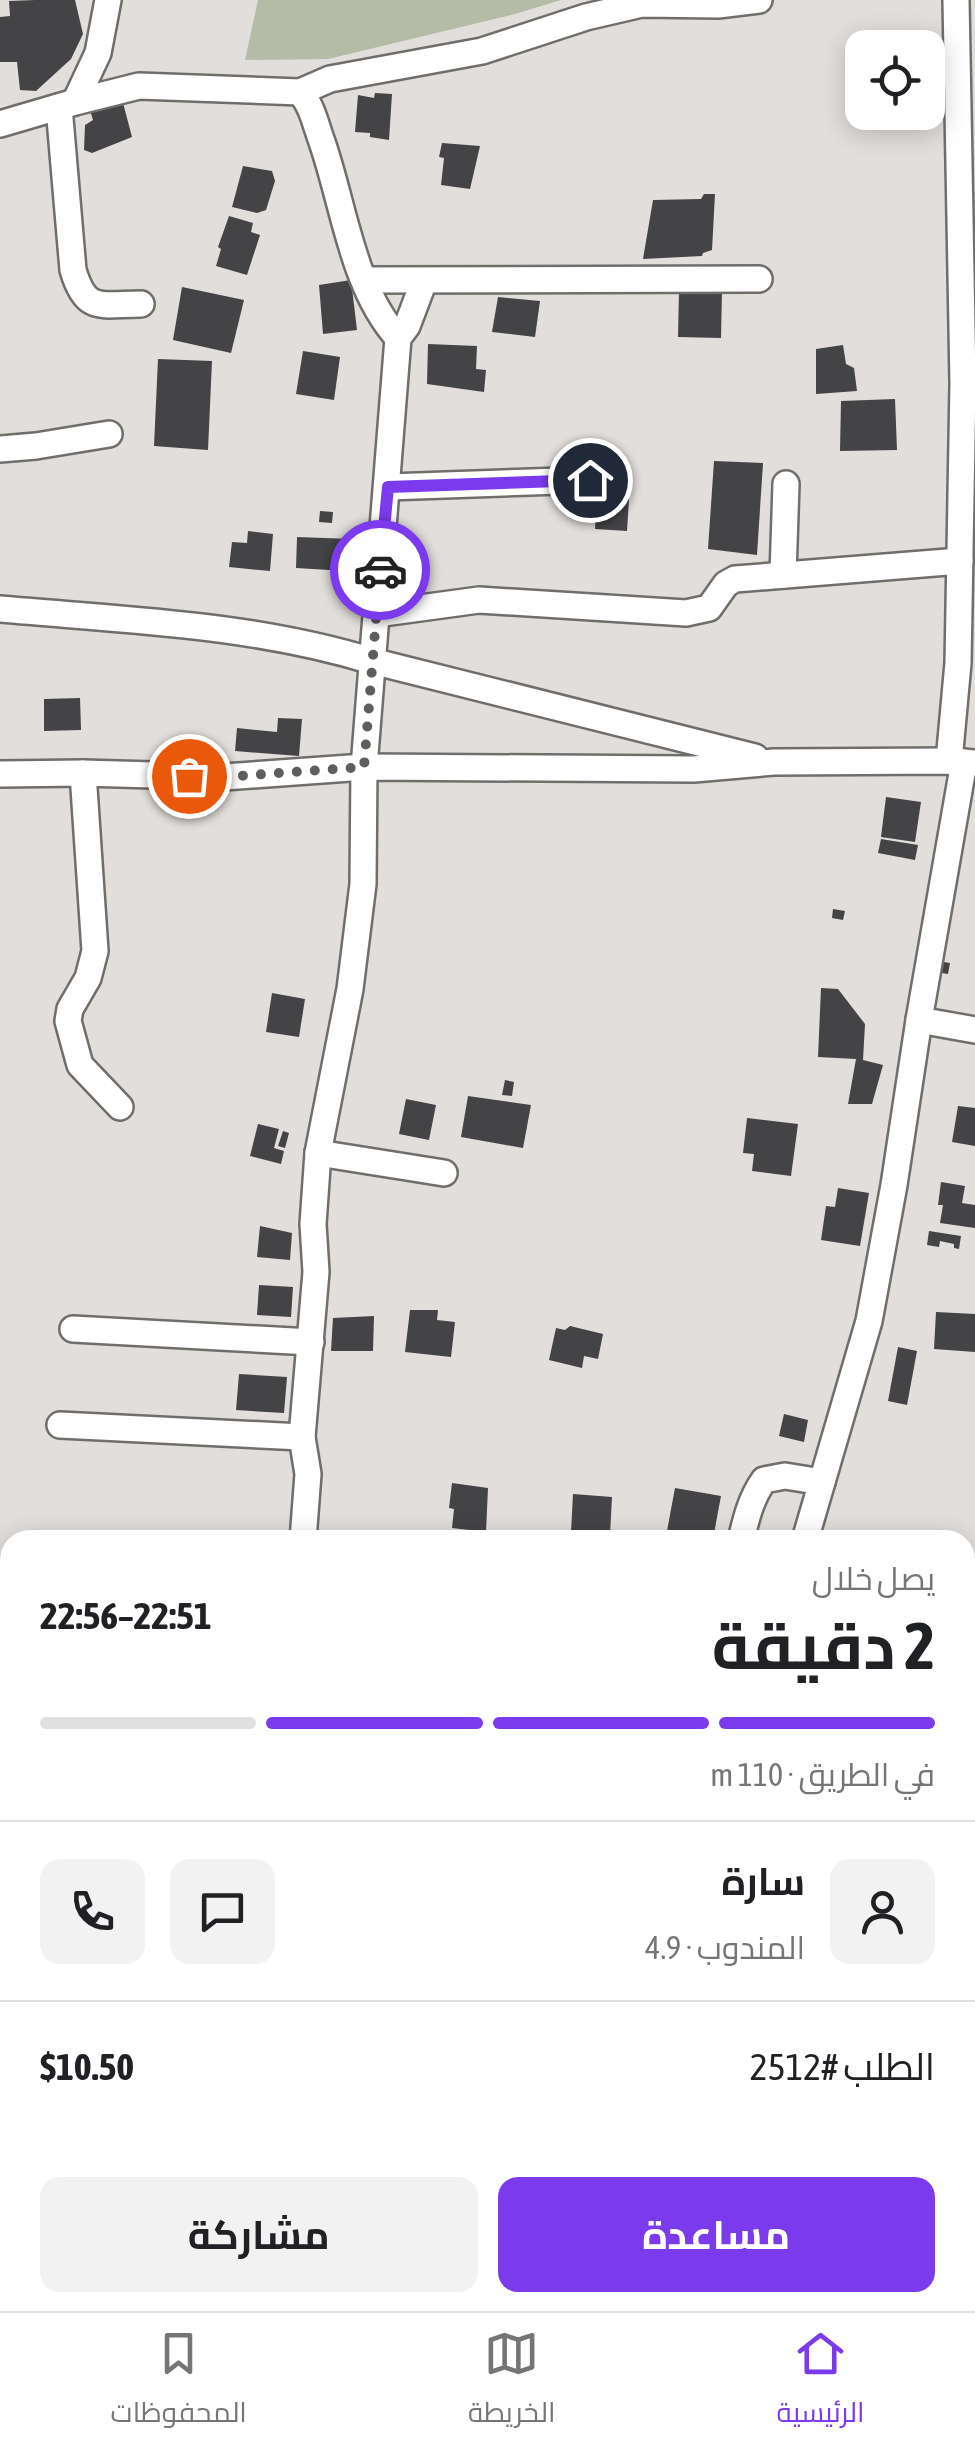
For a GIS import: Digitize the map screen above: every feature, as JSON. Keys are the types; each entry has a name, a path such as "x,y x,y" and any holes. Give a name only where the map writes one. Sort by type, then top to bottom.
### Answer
{"street":[{"path":"108,0 98,53 67,104 73,270 80,292 93,303 140,304"},
{"path":"0,124 138,86 300,92 330,79 482,52 642,4 718,5 759,0"},
{"path":"808,1530 869,1321 962,762 958,663 963,382 956,0"},
{"path":"300,92 324,147 353,253 378,310 398,338"},
{"path":"365,280 759,280"},
{"path":"303,1530 308,1474 302,1437 316,1272 313,1224 318,1152 350,989 363,884 364,767 398,338 407,326 424,280"},
{"path":"0,448 109,434"},
{"path":"388,487 590,480"},
{"path":"783,575 786,484"},
{"path":"376,614 479,600 686,613 709,608 726,584 735,579 960,561"},
{"path":"0,609 203,627 304,644 774,762"},
{"path":"0,774 224,777 364,767 694,768 774,762 962,762"},
{"path":"82,773 95,951 88,978 68,1020 80,1065 120,1107"},
{"path":"919,1020 975,1030"},
{"path":"318,1152 444,1173"},
{"path":"73,1329 311,1342"},
{"path":"60,1424 302,1437"},
{"path":"744,1530 764,1480 785,1476 822,1482"}],"green space":[{"path":"258,0 561,0 328,59 245,60"}],"building":[{"path":"75,0 83,34 71,59 36,91 20,90 17,62 0,62 0,17 10,16 9,1"},
{"path":"375,93 392,94 389,140 355,132 358,95 374,98"},
{"path":"122,99 132,137 92,153 84,150 85,125 93,120 89,107"},
{"path":"442,143 480,146 470,189 441,185"},
{"path":"243,166 272,171 275,181 266,210 257,213 232,207"},
{"path":"704,194 715,194 712,250 702,256 643,259 653,200 701,199"},
{"path":"229,216 253,223 251,232 260,235 247,275 216,266"},
{"path":"351,280 357,330 323,334 319,285"},
{"path":"182,287 244,300 231,353 173,340"},
{"path":"722,290 721,338 678,337 679,291"},
{"path":"498,297 540,301 535,337 492,332"},
{"path":"428,344 477,346 476,369 486,370 484,392 427,384"},
{"path":"843,345 846,364 854,368 857,391 816,394 816,349"},
{"path":"303,351 340,357 334,400 296,394"},
{"path":"158,359 212,361 208,450 154,446"},
{"path":"895,399 897,450 840,451 841,401"},
{"path":"714,461 763,463 757,555 708,549"},
{"path":"597,497 629,499 627,531 595,529"},
{"path":"320,511 333,512 332,523 319,522"},
{"path":"248,531 273,534 270,571 229,567 232,542 247,543"},
{"path":"297,537 352,539 346,571 296,568"},
{"path":"80,698 81,730 44,731 44,699"},
{"path":"278,718 302,719 299,756 235,751 237,728 277,732"},
{"path":"886,797 921,802 915,842 881,837"},
{"path":"881,839 918,845 915,860 878,853"},
{"path":"833,909 845,911 843,920 832,918"},
{"path":"937,961 950,963 948,974 935,972"},
{"path":"821,988 838,989 865,1024 863,1060 883,1065 872,1104 848,1104 856,1059 818,1057"},
{"path":"272,993 305,999 299,1037 266,1032"},
{"path":"505,1080 514,1082 512,1096 502,1095"},
{"path":"468,1096 531,1105 523,1148 461,1137"},
{"path":"406,1099 436,1105 429,1140 399,1134"},
{"path":"958,1106 975,1108 975,1146 952,1142"},
{"path":"747,1118 798,1124 791,1176 752,1171 754,1154 743,1153"},
{"path":"258,1124 279,1129 274,1148 284,1151 281,1164 250,1156"},
{"path":"283,1131 289,1133 285,1148 278,1146"},
{"path":"941,1182 965,1186 962,1203 975,1205 975,1228 940,1223"},
{"path":"838,1188 869,1193 860,1246 821,1240 826,1206 835,1207"},
{"path":"260,1226 292,1233 290,1260 257,1257"},
{"path":"929,1231 961,1236 959,1249 940,1241 939,1247 927,1245"},
{"path":"259,1285 293,1287 291,1317 257,1315"},
{"path":"410,1310 438,1310 437,1320 455,1322 451,1357 405,1352"},
{"path":"936,1312 975,1314 975,1352 934,1349"},
{"path":"374,1316 373,1351 331,1351 333,1318"},
{"path":"570,1326 603,1334 598,1359 584,1356 582,1368 549,1360 556,1328 565,1330"},
{"path":"898,1347 917,1351 907,1405 888,1401"},
{"path":"239,1374 287,1377 284,1413 236,1410"},
{"path":"784,1414 808,1420 804,1442 779,1436"},
{"path":"452,1483 488,1488 486,1530 452,1528 454,1509 449,1508"},
{"path":"675,1488 721,1496 715,1530 667,1530"},
{"path":"573,1494 612,1497 610,1530 571,1530"}],"way so far":[{"path":"189,776 364,767 380,570"}],"route":[{"path":"380,570 388,487 590,480"}]}
